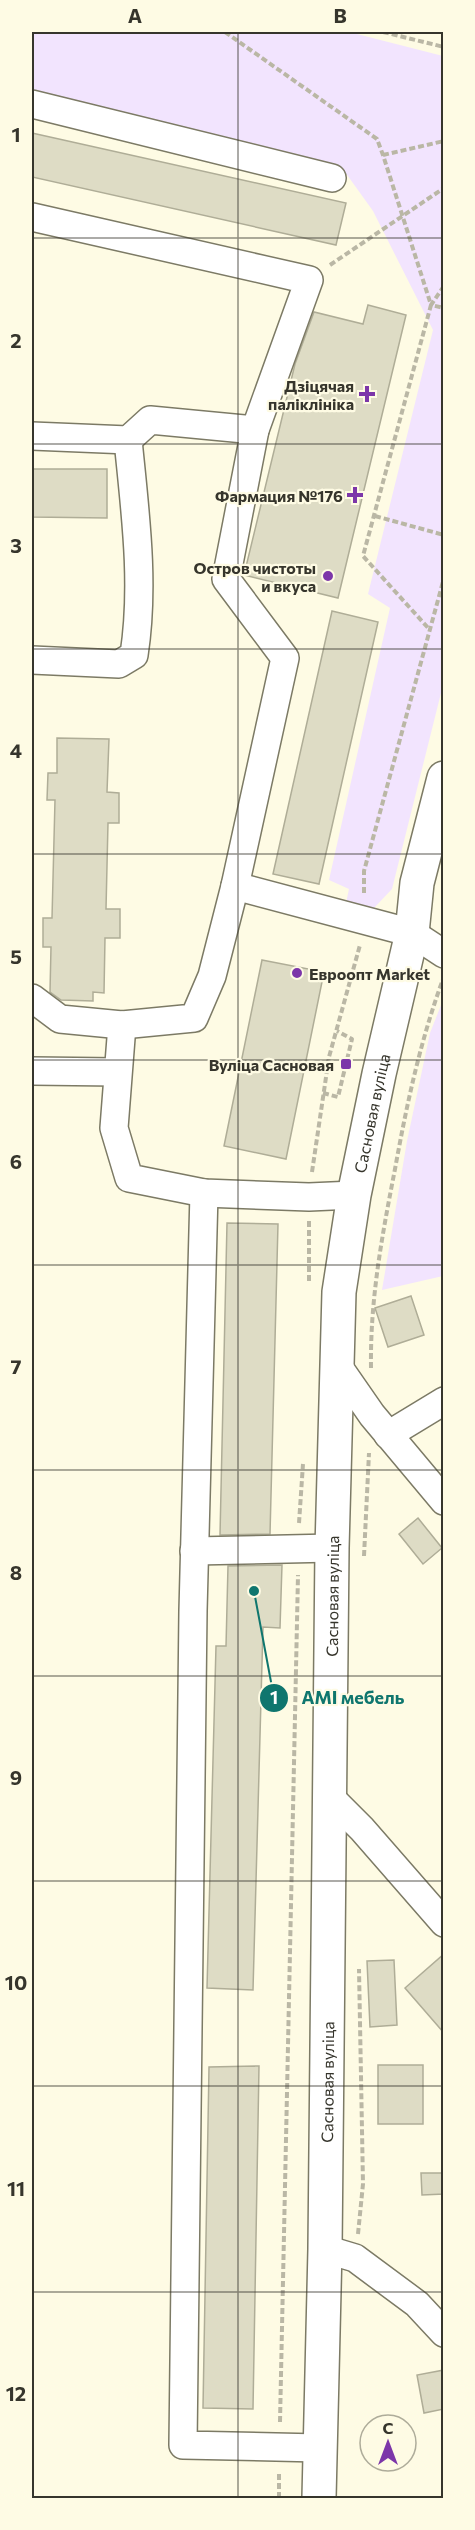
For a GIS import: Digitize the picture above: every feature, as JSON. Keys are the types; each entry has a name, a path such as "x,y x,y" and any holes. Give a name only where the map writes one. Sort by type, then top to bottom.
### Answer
{"main road":[{"name":"Сасновая вуліца","path":"319,2499 325,2249 332,1548 339,1292 354,1195 412,933 417,883 444,778"}],"street":[{"path":"32,104 332,178"},
{"path":"32,217 309,280 255,430 226,579 285,658 236,886 212,975 194,1018 122,1024 60,1019 32,998"},
{"path":"32,436 128,440 150,420 255,430"},
{"path":"32,660 119,664 134,655 138,631 138,535 128,440"},
{"path":"236,886 412,933 444,954"},
{"path":"122,1024 114,1128 129,1178 204,1193 309,1197 354,1195"},
{"path":"32,1071 117,1072"},
{"path":"204,1193 194,1551 183,2445 319,2448"},
{"path":"338,1366 388,1436 444,1501"},
{"path":"388,1436 444,1401"},
{"path":"194,1551 298,1551 332,1548"},
{"path":"330,1797 362,1829 444,1923"},
{"path":"325,2249 355,2258 417,2304 444,2333"}],"path":[{"path":"225,32 377,139 431,305"},
{"path":"383,32 444,47"},
{"path":"383,154 444,141"},
{"path":"309,280 444,188"},
{"path":"431,631 363,556 431,305 444,286"},
{"path":"431,305 444,308"},
{"path":"375,516 444,536"},
{"path":"309,1292 309,1197 323,1093 365,921 364,871 444,578"},
{"path":"371,1371 371,1316 380,1246 423,1033 444,978"},
{"path":"323,1093 338,1097 352,1040 337,1031"},
{"path":"363,1566 372,1415"},
{"path":"279,2499 298,1551 303,1458"}],"shaded area":[{"path":"32,32 349,32 443,56 443,685 392,889 374,908 346,903 349,889 329,880 390,608 368,594 433,330 373,211 345,172 32,90"},
{"path":"443,1000 443,1276 382,1290 407,1141 430,1033"}],"building":[{"path":"32,133 346,203 336,245 32,177"},
{"path":"368,305 406,315 338,598 244,575 295,364 314,312 363,324"},
{"path":"32,469 107,469 107,518 32,517"},
{"path":"332,611 378,622 319,884 273,874"},
{"path":"57,738 109,739 107,792 119,793 119,823 108,823 106,909 120,909 120,938 105,938 104,993 93,992 93,1001 61,1000 50,992 51,947 43,947 43,918 52,918 55,800 47,800 48,773 57,773"},
{"path":"262,960 324,972 286,1159 224,1146"},
{"path":"227,1223 278,1224 270,1534 220,1535"},
{"path":"411,1296 424,1335 388,1347 375,1308"},
{"path":"418,1518 442,1548 423,1564 399,1534"},
{"path":"282,1565 280,1628 263,1627 253,1990 207,1988 216,1646 226,1646 228,1566"},
{"path":"444,1954 444,2033 405,1988"},
{"path":"394,1960 397,2025 370,2027 367,1961"},
{"path":"378,2065 423,2065 423,2124 378,2124"},
{"path":"259,2066 253,2409 203,2408 209,2067"},
{"path":"421,2173 444,2173 444,2194 422,2195"},
{"path":"444,2370 444,2409 424,2413 417,2375"}],"place":[{"name":"Дзіцячая паліклініка","path":"367,394"},
{"name":"Фармация №176","path":"355,495"},
{"name":"Остров чистоты и вкуса","path":"328,576"},
{"name":"Евроопт Market","path":"297,973"},
{"name":"Вуліца Сасновая","path":"346,1064"},
{"name":"AMI мебель","path":"254,1591"}]}
